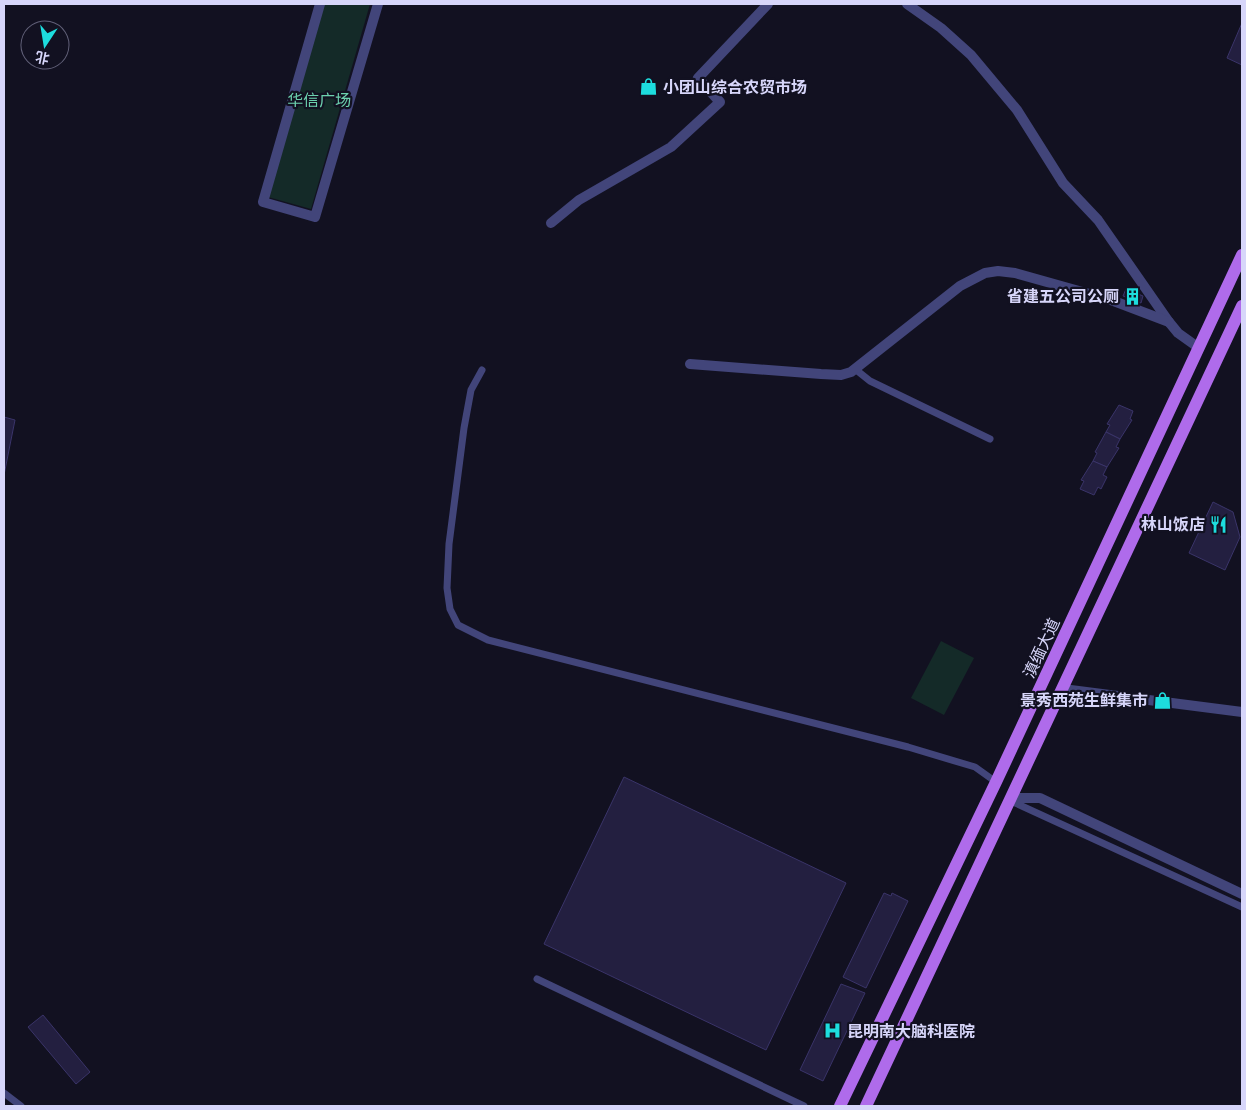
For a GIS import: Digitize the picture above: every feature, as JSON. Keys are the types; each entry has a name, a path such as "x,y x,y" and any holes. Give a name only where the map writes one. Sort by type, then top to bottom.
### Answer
{"main road":[{"name":"滇缅大道","path":"840,1106 996,782 1242,255"},
{"path":"866,1106 1012,800 1242,306"}],"street":[{"path":"320,4 263,202 315,217 378,4"},
{"path":"551,223 578,200 671,147 720,102 698,78 768,4"},
{"path":"908,4 941,28 971,55 1017,110 1063,183 1098,220 1169,322 1178,333 1199,348"},
{"path":"690,364 841,375 855,369 960,286 975,277 998,271 1040,278 1111,300 1169,322"},
{"path":"1063,689 1242,712"},
{"path":"1012,800 1040,798 1242,894"}],"lane":[{"path":"855,369 870,382 990,439"},
{"path":"482,370 471,390 464,428 449,544 446,588 450,609 458,626 488,640 908,747 975,767 996,782"},
{"path":"1012,800 1242,907"},
{"path":"537,979 804,1106"},
{"path":"4,1093 21,1106"}],"green space":[{"name":"华信广场","path":"324,4 370,4 311,209 268,197"},
{"path":"941,641 974,658 944,715 911,698"}],"building":[{"path":"1242,23 1242,65 1227,58"},
{"name":"省建五公司公厕","path":"1126,289 1143,296 1141,303 1123,296"},
{"path":"1119,405 1133,411 1130,419 1132,420 1120,439 1106,432 1110,425 1107,424"},
{"path":"4,417 15,420 4,475"},
{"path":"1106,432 1120,439 1116,447 1119,448 1107,467 1093,461 1097,453 1095,452"},
{"path":"1093,461 1107,467 1103,475 1107,477 1101,489 1098,487 1094,495 1080,489 1084,481 1081,480"},
{"name":"林山饭店","path":"1213,502 1233,512 1240,537 1225,570 1189,553"},
{"path":"624,777 846,883 766,1050 544,944"},
{"path":"884,893 891,896 892,893 908,901 866,988 843,977"},
{"name":"昆明南大脑科医院","path":"841,984 865,993 823,1081 800,1070"},
{"path":"43,1015 90,1072 76,1084 28,1027"}],"place":[{"name":"小团山综合农贸市场","path":"649,87"},
{"name":"省建五公司公厕","path":"1133,296"},
{"name":"林山饭店","path":"1219,524"},
{"name":"景秀西苑生鲜集市","path":"1162,700"},
{"name":"昆明南大脑科医院","path":"833,1031"}]}
